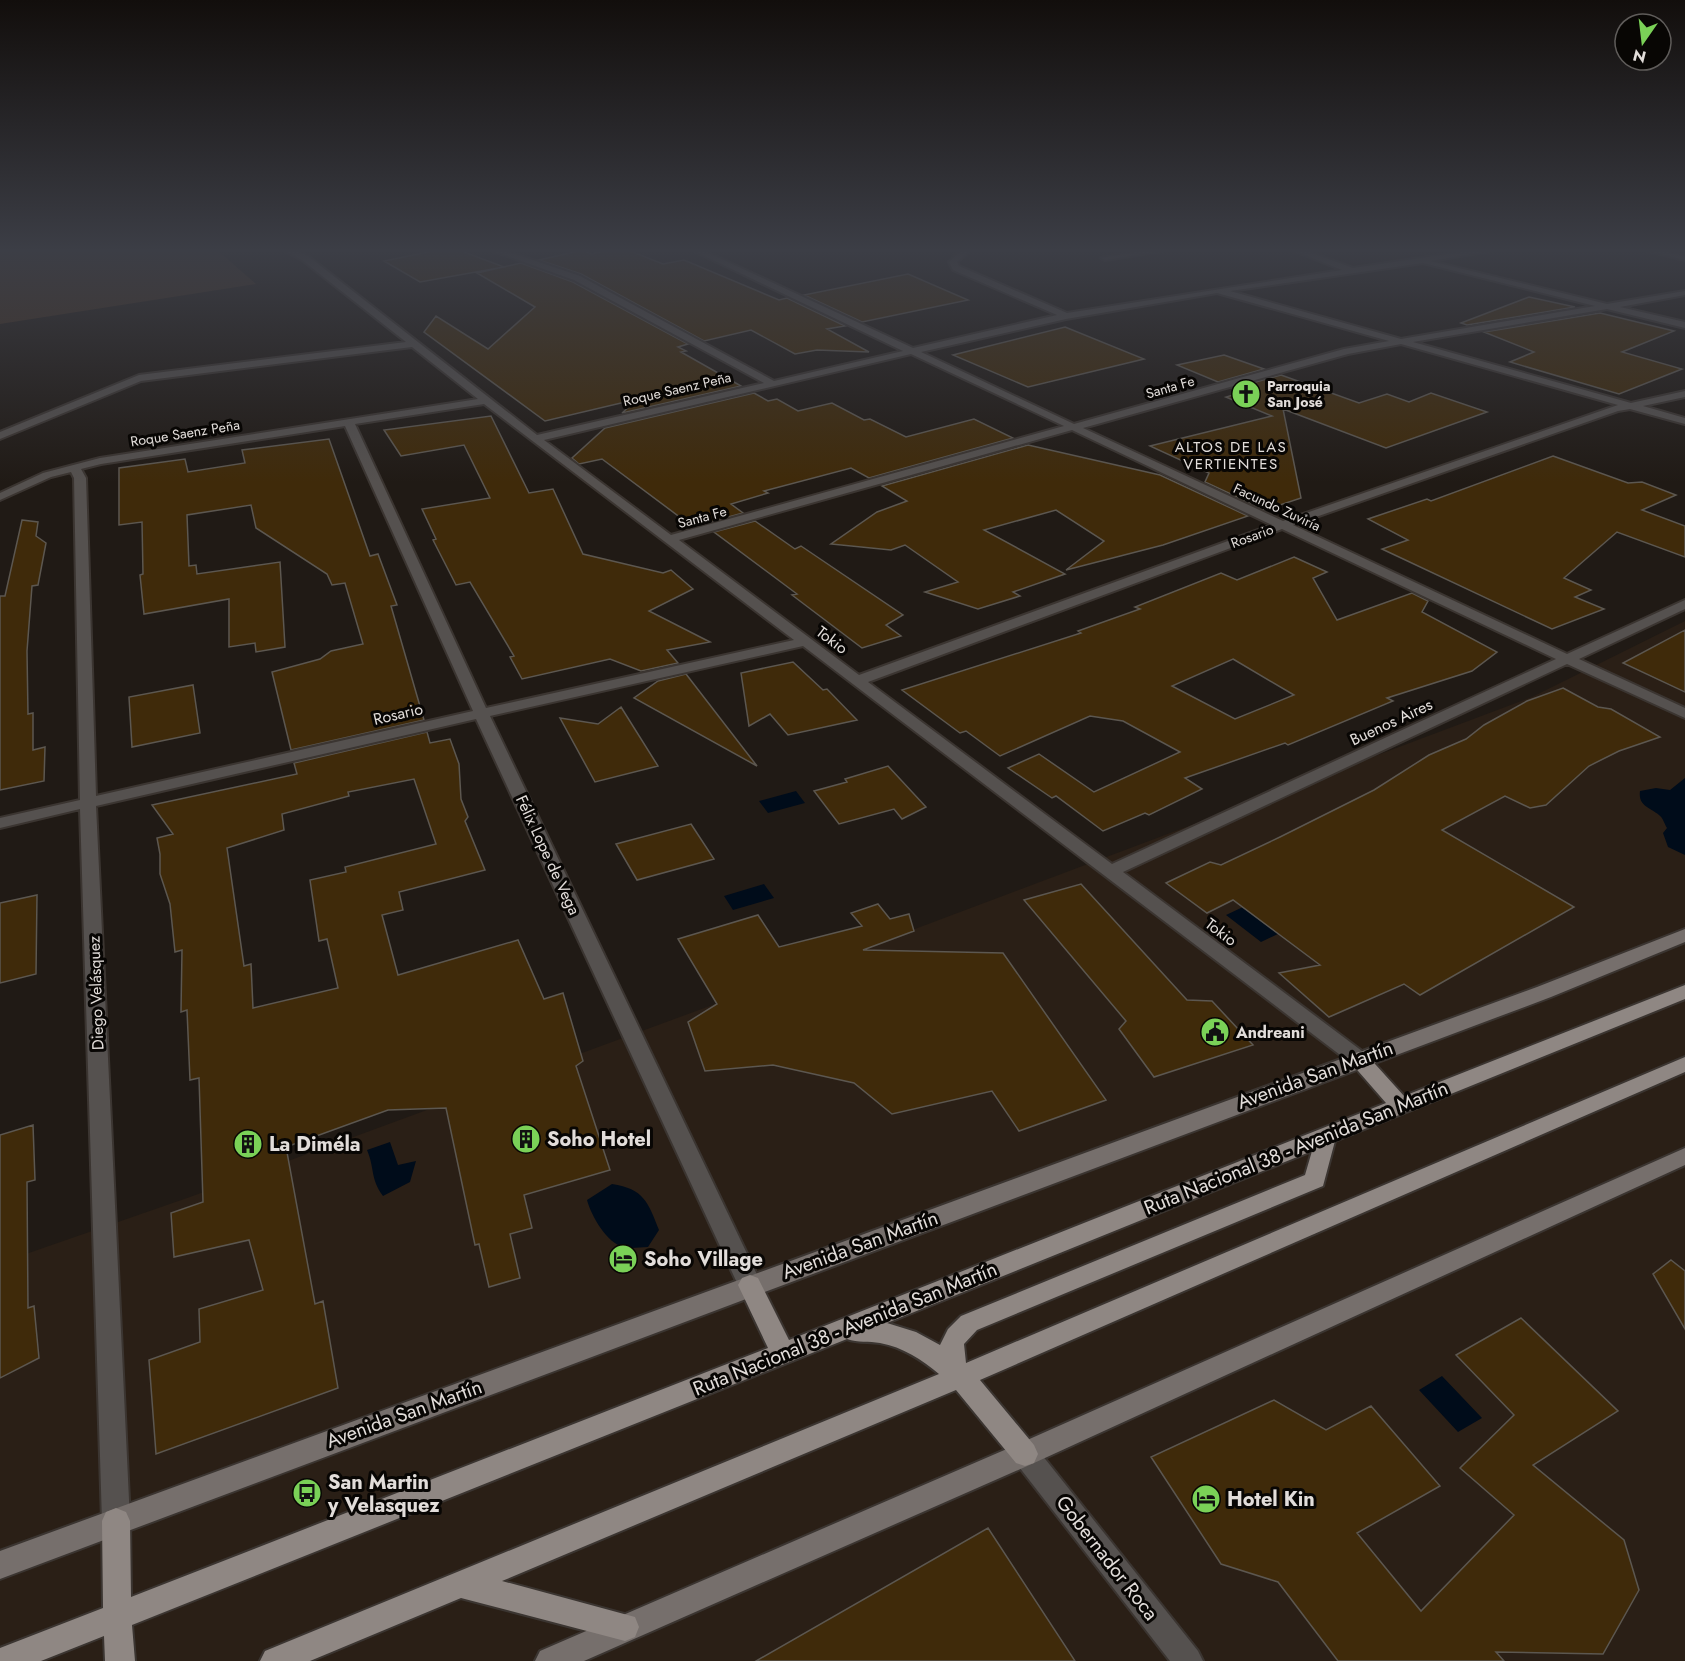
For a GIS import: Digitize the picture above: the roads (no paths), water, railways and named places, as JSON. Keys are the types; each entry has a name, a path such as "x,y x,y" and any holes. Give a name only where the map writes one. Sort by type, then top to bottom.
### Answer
{"main road":[{"name":"Avenida San Martín","path":"0,1565 1544,992 1685,935"},
{"name":"Ruta Nacional 38 - Avenida San Martín","path":"4,1661 836,1333 1685,992"},
{"path":"1359,1059 1400,1106"},
{"path":"275,1661 960,1377 1685,1064"},
{"path":"960,1377 950,1348 952,1340 969,1323 1315,1179 1326,1136"},
{"path":"550,1661 1025,1454 1685,1156"},
{"path":"750,1286 783,1353"},
{"path":"836,1333 871,1330 905,1338 930,1351 960,1377 1025,1454"},
{"path":"116,1521 120,1661"},
{"path":"461,1584 626,1627"}],"street":[{"name":"Tokio","path":"392,327 486,401 804,642 1112,871 1359,1059"},
{"path":"667,327 771,383"},
{"name":"Facundo Zuviría","path":"857,327 1685,714"},
{"name":"Roque Saenz Peña","path":"537,438 1020,327"},
{"path":"1345,327 1685,421"},
{"name":"Santa Fe","path":"670,539 1347,351 1488,327"},
{"path":"0,436 139,378 414,344"},
{"name":"Rosario","path":"857,681 1280,526 1628,405 1685,394"},
{"name":"Roque Saenz Peña","path":"0,497 47,475 74,467 486,401"},
{"name":"Félix Lope de Vega","path":"349,423 481,713 750,1286"},
{"name":"Diego Velásquez","path":"74,467 80,478 88,803 116,1521"},
{"name":"Buenos Aires","path":"1112,871 1685,604"},
{"name":"Rosario","path":"0,823 804,642"},
{"name":"Gobernador Roca","path":"1025,1454 1188,1661"}],"water":[{"path":"1685,778 1685,855 1668,847 1663,833 1667,828 1659,815 1642,803 1640,791 1656,788 1670,790"},
{"path":"796,791 805,803 768,813 759,801"},
{"path":"764,884 774,898 733,910 724,896"},
{"path":"1243,907 1278,934 1261,942 1226,915"},
{"path":"390,1142 398,1165 416,1161 410,1182 383,1196 374,1179 367,1150"},
{"path":"612,1184 631,1189 648,1204 659,1230 648,1247 630,1248 618,1245 606,1235 596,1221 587,1200"},
{"path":"1442,1376 1482,1418 1458,1432 1419,1390"}],"place":[{"name":"Parroquia San José","path":"1246,394"},
{"name":"Andreani","path":"1215,1032"},
{"name":"Soho Hotel","path":"526,1139"},
{"name":"La Diméla","path":"248,1144"},
{"name":"Soho Village","path":"623,1259"},
{"name":"San Martin y Velasquez","path":"307,1493"},
{"name":"Hotel Kin","path":"1206,1499"}],"district":[{"name":"ALTOS DE LAS VERTIENTES","path":"1231,456"}]}
